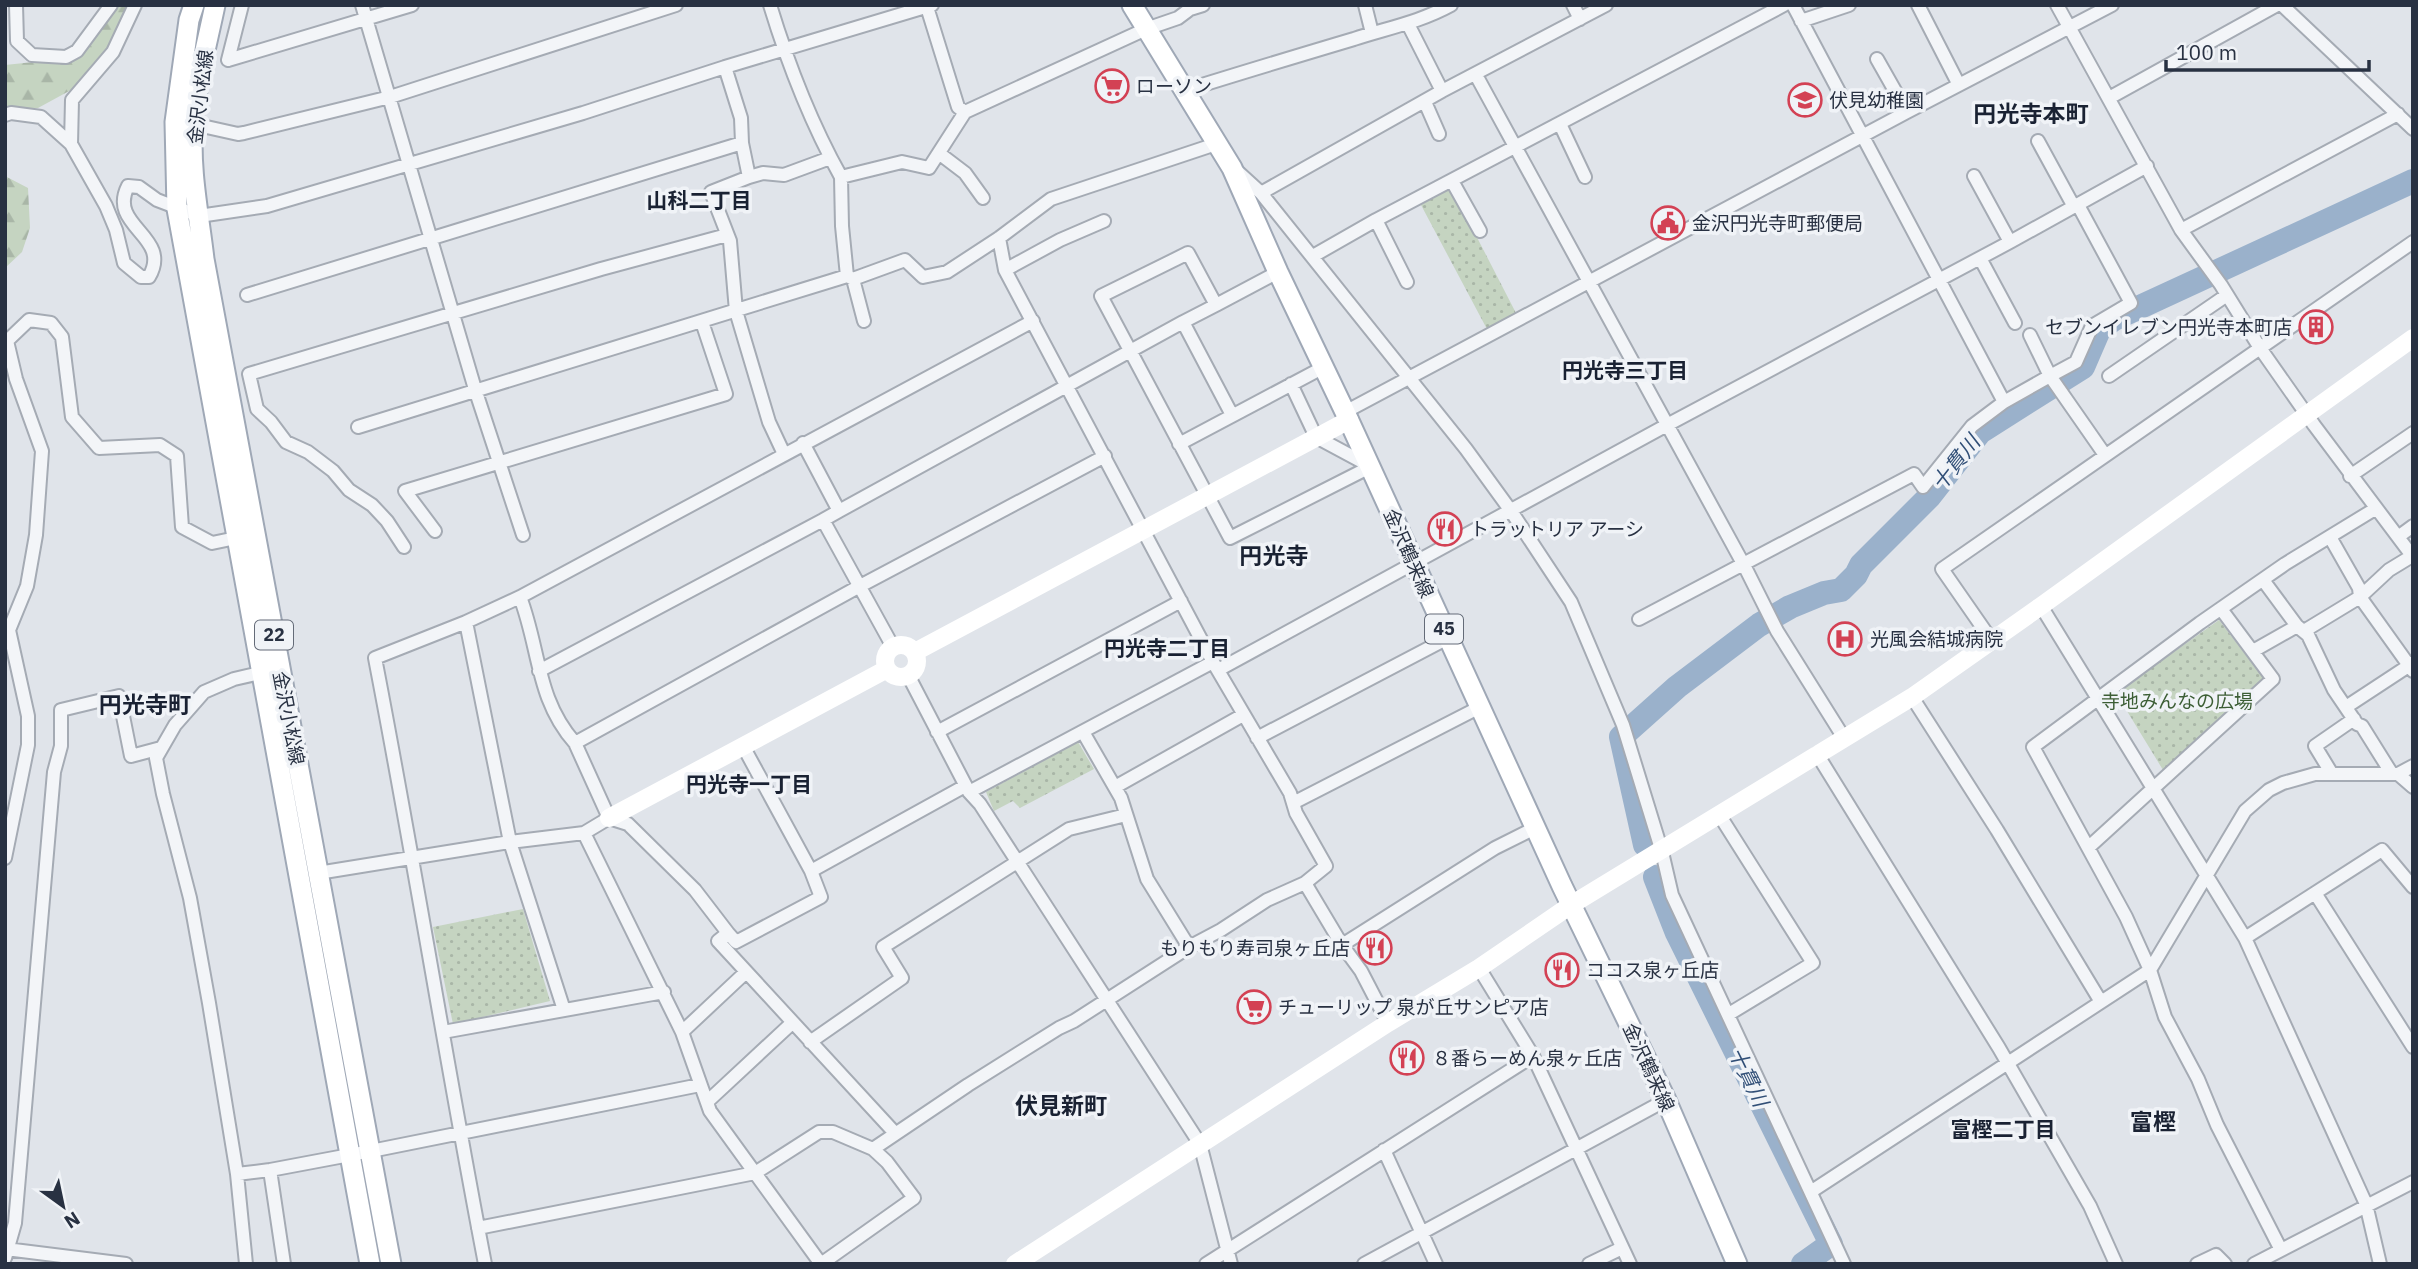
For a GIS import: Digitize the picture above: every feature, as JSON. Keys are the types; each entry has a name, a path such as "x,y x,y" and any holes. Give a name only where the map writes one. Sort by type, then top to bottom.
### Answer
{"main road":[{"name":"金沢小松線","path":"194,5 189,20 175,122 177,209 370,1264"},
{"name":"金沢小松線","path":"215,5 201,65 193,124 199,216 212,306 391,1264"},
{"name":"金沢鶴来線","path":"1132,5 1232,168 1535,828 1666,1100 1737,1264"}],"street":[{"path":"16,5 17,41 32,55 66,57 77,51 111,5"},
{"path":"135,5 113,52 72,100 71,144 78,161 106,206 116,230 124,263 141,277 149,277 156,260 152,248 126,214 122,204 128,186 139,187 157,200 199,216 267,206 583,113 929,6 958,107 965,112"},
{"path":"242,5 228,60 412,5"},
{"path":"362,5 475,389 523,535"},
{"path":"193,124 237,134 390,97 676,5"},
{"path":"770,5 783,49 830,158 841,177 842,226 850,277 864,321"},
{"path":"841,177 902,162 929,169 965,112 1203,5"},
{"path":"1365,5 1372,33"},
{"path":"1184,91 1429,18 1451,5"},
{"path":"1573,5 1580,19"},
{"path":"1261,193 1443,91 1606,5"},
{"path":"1312,256 1784,5"},
{"path":"1793,5 2004,402"},
{"path":"1801,21 1849,5"},
{"path":"1918,5 1959,85"},
{"path":"2057,5 2181,230 2350,476 2412,556 2389,570 2360,597 2253,652"},
{"path":"915,652 1316,437 1409,379 1588,282 2112,5"},
{"path":"2109,99 2279,5 2413,129"},
{"path":"1408,24 1443,91"},
{"path":"1877,59 1907,111"},
{"path":"725,67 741,118 741,143 749,177"},
{"path":"1476,75 1771,618 1844,738"},
{"path":"1425,102 1439,134"},
{"path":"2181,230 2398,114"},
{"path":"5,115 41,117 71,144"},
{"path":"1560,124 1585,177"},
{"path":"1639,619 1914,474 1923,487 1972,426 2004,402 2054,382 2076,362 2092,326 2131,303 2038,141"},
{"path":"247,295 741,143"},
{"path":"358,427 475,389 905,260 923,277 947,271 999,238 1051,199 1216,144"},
{"path":"940,154 965,173 984,198"},
{"path":"784,454 769,422 736,311 727,235 711,192 763,173 784,175 830,158"},
{"path":"811,871 967,789 1414,564 2147,166"},
{"path":"1232,168 1261,193 1466,449 1511,511 1570,602 1625,731 1662,852 1672,895 1844,1264"},
{"path":"1974,176 2010,242"},
{"path":"1452,181 1480,231"},
{"path":"1376,220 1407,282"},
{"path":"1005,270 1060,240 1104,221"},
{"path":"404,547 387,521 372,505 349,490 333,471 308,452 286,442 257,409 249,374 601,269 727,235"},
{"path":"873,1149 894,1132 979,1077 1189,947 1268,900 1305,883 1325,866 1290,793 1215,666 1005,270 999,238"},
{"path":"1992,641 1942,569 2413,242"},
{"path":"1216,304 1188,253 1101,296 1230,538 1370,467"},
{"path":"1980,258 2015,323"},
{"path":"539,671 1278,272"},
{"path":"2109,376 2227,295"},
{"path":"5,858 28,746 28,716 9,629 27,586 36,535 42,451 16,379 7,341 29,320 51,323 62,337 72,417 99,448 160,445 177,456 182,527 212,543 236,538"},
{"path":"435,531 405,491 726,394 702,321"},
{"path":"485,1264 375,657 466,622 520,597 1033,321"},
{"path":"1183,322 1232,415"},
{"path":"2030,335 2054,382 2105,455"},
{"path":"1015,1264 1388,1023 1479,968 1572,905 1912,696 2413,338"},
{"path":"1179,444 1324,367"},
{"path":"1291,384 1316,437 1370,467"},
{"path":"2350,476 2413,432"},
{"path":"803,443 839,511"},
{"path":"576,743 860,586 1105,456"},
{"path":"2280,1248 2165,1017 2150,970 2089,847 2033,747 2221,609 2375,509"},
{"path":"822,520 893,647"},
{"path":"2398,537 2413,526"},
{"path":"2330,537 2359,588 2360,597 2412,667 2346,707"},
{"path":"2263,580 2300,629 2308,635 2334,690 2354,719 2362,726 2395,774 2413,787"},
{"path":"520,597 529,620 544,689 561,727 576,743 609,818 628,824 695,890 736,942 821,897 811,871 743,746"},
{"path":"937,732 1181,601"},
{"path":"2041,606 2245,939 2366,1205 2380,1264"},
{"path":"2089,847 2273,678 2221,609"},
{"path":"466,622 510,842 564,1010"},
{"path":"1257,738 1448,638"},
{"path":"902,644 915,652 915,668 908,675 898,677 887,669 886,654 893,647 902,644"},
{"path":"318,873 510,842 584,833 887,669"},
{"path":"246,1264 237,1174 190,898 156,758 175,725 204,692 234,679 260,673"},
{"path":"908,675 967,789 1018,861 1200,1144 1229,1257"},
{"path":"5,1258 15,1223 54,772 61,746 61,710 119,696 131,755 161,748"},
{"path":"1912,696 2101,1002"},
{"path":"1293,803 1480,707"},
{"path":"1115,787 1243,715"},
{"path":"2332,774 2315,746 2354,719"},
{"path":"1083,732 1115,787 1147,879 1189,947"},
{"path":"1817,754 2007,1063 2090,1206 2116,1264"},
{"path":"1812,1191 2150,970 2245,811 2269,790 2315,774 2395,774 2413,766"},
{"path":"810,1042 902,978 883,947 1069,829 1126,815"},
{"path":"1720,816 1813,963 1728,1014"},
{"path":"1342,945 1495,848 1535,828"},
{"path":"478,1228 755,1173 819,1132 833,1132 873,1149 887,1162 914,1198 821,1264 755,1173 710,1111 682,1031 584,833"},
{"path":"2245,939 2382,850 2412,887"},
{"path":"1305,883 1361,971 1388,1023"},
{"path":"2315,893 2413,1047"},
{"path":"728,933 718,941 894,1132"},
{"path":"1479,968 1533,1056 1630,1264"},
{"path":"682,1031 746,972"},
{"path":"443,1032 664,992"},
{"path":"707,1102 792,1023"},
{"path":"1206,1264 1229,1257 1384,1150 1533,1056"},
{"path":"237,1174 371,1151 700,1085"},
{"path":"1364,1264 1666,1100"},
{"path":"1384,1150 1436,1264"},
{"path":"270,1170 285,1264"},
{"path":"2253,1264 2413,1182"},
{"path":"1589,1264 1622,1248"},
{"path":"6,1249 126,1264"},
{"path":"2197,1264 2216,1255 2225,1264"}],"green space":[{"path":"117,5 130,5 108,51 71,90 38,108 5,109 5,65 81,57"},
{"path":"5,176 28,188 30,228 22,252 5,268"},
{"path":"1451,187 1517,315 1488,331 1421,205"},
{"name":"寺地みんなの広場","path":"2219,620 2264,679 2163,770 2116,693"},
{"path":"1078,742 1094,769 1020,808 1013,801 994,811 986,792"},
{"path":"523,909 550,1001 453,1024 433,927"}],"waterway":[{"name":"十貫川","path":"1645,845 1621,737 1677,687 1759,625 1790,607 1824,593 1841,590 1856,575 1861,565 1929,497 1980,432 2083,367 2099,330 2114,319 2413,181"},
{"name":"十貫川","path":"1655,877 1677,933 1831,1244 1803,1264"}],"place":[{"name":"ローソン","path":"1112,86"},
{"name":"伏見幼稚園","path":"1805,100"},
{"name":"金沢円光寺町郵便局","path":"1668,223"},
{"name":"セブンイレブン円光寺本町店","path":"2316,327"},
{"name":"トラットリア アーシ","path":"1445,529"},
{"name":"光風会結城病院","path":"1845,639"},
{"name":"もりもり寿司泉ヶ丘店","path":"1375,948"},
{"name":"ココス泉ヶ丘店","path":"1562,970"},
{"name":"チューリップ 泉が丘サンピア店","path":"1254,1007"},
{"name":"８番らーめん泉ヶ丘店","path":"1407,1058"}],"district":[{"name":"円光寺本町","path":"2031,114"},
{"name":"山科二丁目","path":"699,201"},
{"name":"円光寺三丁目","path":"1625,371"},
{"name":"円光寺","path":"1274,556"},
{"name":"円光寺二丁目","path":"1167,649"},
{"name":"円光寺町","path":"145,705"},
{"name":"円光寺一丁目","path":"749,785"},
{"name":"伏見新町","path":"1061,1106"},
{"name":"富樫","path":"2153,1122"},
{"name":"富樫二丁目","path":"2003,1130"}]}
